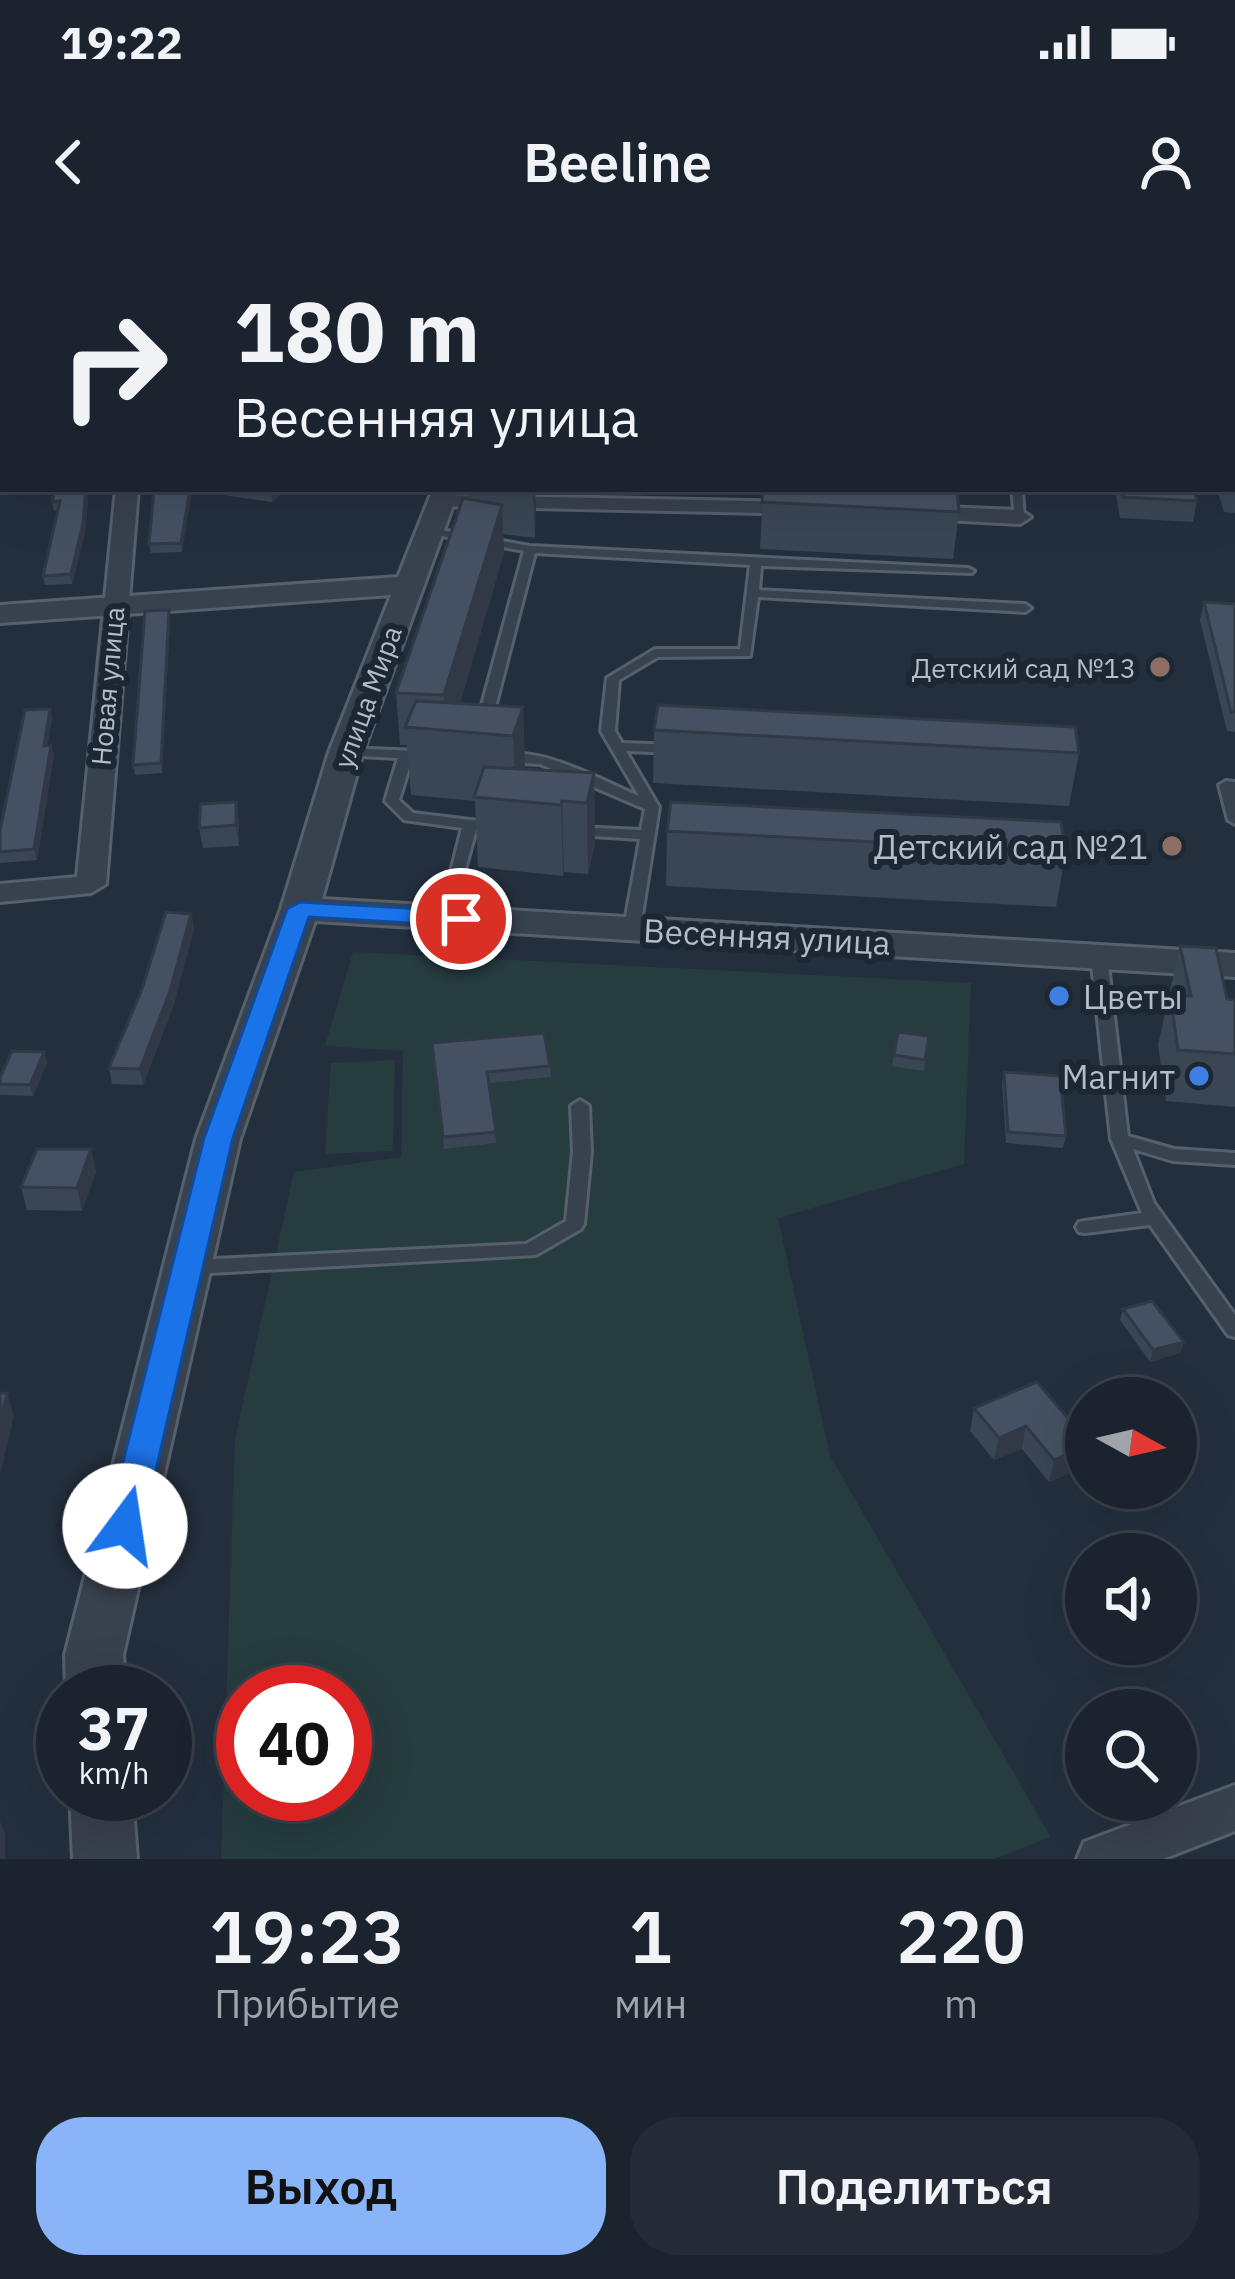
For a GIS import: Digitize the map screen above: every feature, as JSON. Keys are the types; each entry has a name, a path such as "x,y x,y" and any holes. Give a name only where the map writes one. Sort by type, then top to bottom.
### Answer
{"street":[{"name":"Новая улица","path":"0,893 91,884 127,492"},
{"path":"439,507 647,502 833,509"},
{"name":"улица Мира","path":"95,1665 218,1138 300,909 346,752 439,507"},
{"path":"903,512 1020,518"},
{"path":"0,614 408,585"},
{"name":"Весенняя улица","path":"300,909 1235,965"},
{"path":"1102,1859 1235,1808"},
{"path":"103,1821 105,1859"}],"lane":[{"path":"1017,492 1020,518"},
{"path":"439,507 530,549 968,571"},
{"path":"481,735 530,549"},
{"path":"632,928 652,807 608,731 613,678 655,653 746,653 756,562"},
{"path":"948,570 951,604"},
{"path":"754,593 1025,608"},
{"path":"619,747 694,750"},
{"path":"346,752 429,755"},
{"path":"406,754 392,801 409,817 514,828"},
{"path":"475,756 542,760 652,807"},
{"path":"1235,786 1226,785 1235,820"},
{"path":"452,895 470,825"},
{"path":"559,830 668,841"},
{"path":"1099,956 1120,1139 1154,1217 1235,1330"},
{"path":"188,1267 529,1250 575,1224 582,1152 580,1106"},
{"path":"1120,1139 1173,1155 1235,1159"},
{"path":"1085,1227 1154,1217"}],"green space":[{"path":"353,952 971,983 964,1164 778,1218 830,1456 1051,1837 994,1859 221,1859 222,1821 372,1821 372,1665 227,1665 235,1439 294,1172 401,1157 403,1051 325,1046"},
{"path":"395,1060 393,1151 325,1154 331,1063"}],"building":[{"path":"54,492 86,492 71,574 43,576 60,501 52,502"},
{"path":"154,492 190,492 181,543 149,544"},
{"path":"763,492 957,492 959,512 762,502"},
{"path":"1122,492 1195,492 1197,501 1123,497"},
{"path":"463,498 502,505 444,695 396,693"},
{"path":"1204,602 1235,604 1235,712 1231,712"},
{"path":"169,610 161,763 133,765 145,611"},
{"path":"416,701 523,707 513,736 405,727"},
{"path":"658,705 1075,727 1079,753 654,730"},
{"path":"50,709 44,746 51,745 34,849 0,852 0,831 25,710"},
{"path":"484,767 594,773 587,803 562,801 561,805 474,797"},
{"path":"236,802 236,825 199,828 201,804"},
{"path":"671,802 1061,822 1066,852 667,831"},
{"path":"166,912 191,914 170,991 140,1069 109,1068 142,989"},
{"path":"1180,946 1216,948 1227,999 1235,1000 1235,1054 1178,1050 1170,995 1191,996"},
{"path":"898,1032 929,1036 925,1060 894,1055"},
{"path":"544,1033 550,1066 487,1072 496,1132 443,1137 432,1043"},
{"path":"12,1051 44,1052 30,1085 0,1084"},
{"path":"1004,1072 1060,1076 1066,1136 1008,1132"},
{"path":"37,1149 91,1149 77,1188 21,1187"},
{"path":"1152,1301 1184,1342 1153,1350 1123,1309"},
{"path":"1037,1382 1065,1415 1065,1455 1054,1460 1026,1426 999,1438 974,1408"},
{"path":"0,1393 7,1393 0,1422"}],"place":[{"name":"Детский сад №13","path":"1160,667"},
{"name":"Детский сад №21","path":"1172,846"},
{"name":"Цветы","path":"1059,996"},
{"name":"Магнит","path":"1199,1076"}],"route":[{"path":"125,1526 218,1138 300,909 461,919"}]}
